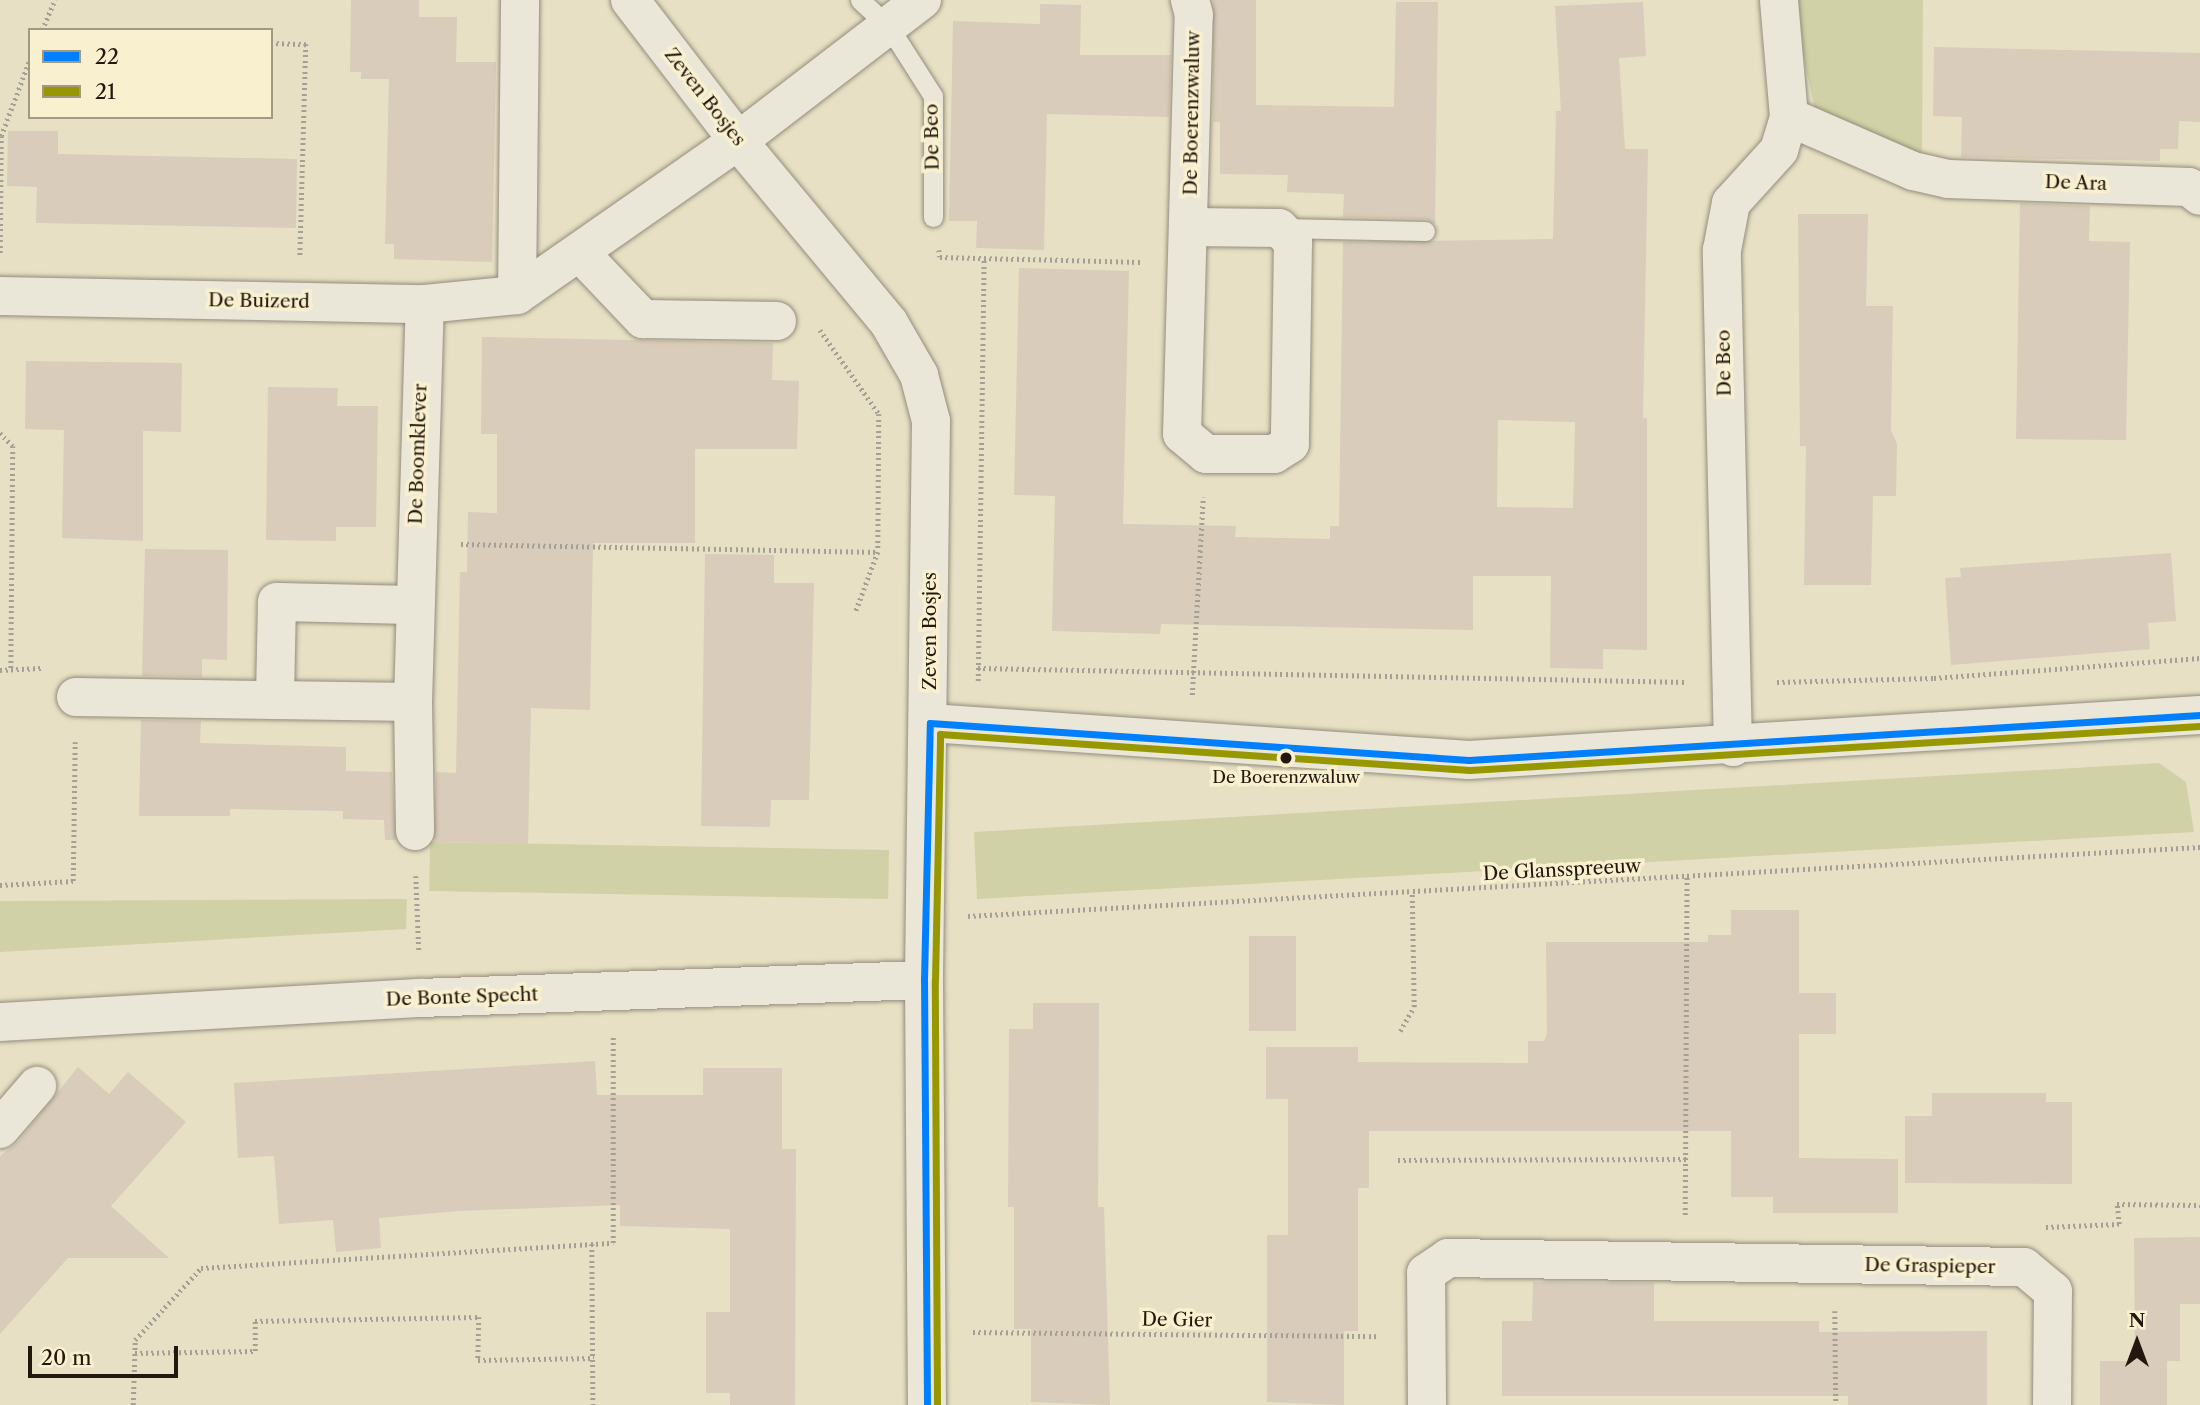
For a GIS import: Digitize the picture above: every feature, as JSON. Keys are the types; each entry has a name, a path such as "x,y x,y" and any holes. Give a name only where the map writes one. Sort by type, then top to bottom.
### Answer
{"street":[{"path":"517,295 520,0"},
{"name":"Zeven Bosjes","path":"630,0 738,141 889,323 919,375 931,421 930,723 924,980 927,1405"},
{"path":"738,141 922,0"},
{"name":"De Boerenzwaluw","path":"1190,0 1194,15 1182,434 1206,454"},
{"name":"De Beo","path":"1733,747 1722,250 1731,203 1779,150 1789,117 1779,0"},
{"name":"De Ara","path":"1789,117 1913,171 1948,179 2189,187 2200,197"},
{"name":"De Buizerd","path":"0,296 425,304 468,303 517,295 581,254 738,141"},
{"path":"1188,245 1279,228 1293,242 1290,444 1274,454 1206,454"},
{"path":"581,254 643,319 777,321"},
{"name":"De Boomklever","path":"415,831 415,543 425,304"},
{"path":"275,700 277,602 414,605"},
{"path":"76,697 413,702"},
{"path":"930,723 1469,760 1733,747 2200,715"},
{"name":"De Bonte Specht","path":"0,1022 420,998 924,980"},
{"path":"0,1129 37,1086"},
{"name":"De Graspieper","path":"1427,1405 1426,1273 1448,1258 2024,1267 2053,1291 2052,1405"}],"lane":[{"name":"De Beo","path":"860,0 889,27 933,96 933,217"},
{"path":"1279,228 1425,231"}],"path":[{"path":"43,28 55,0"},
{"path":"273,43 306,44 299,302"},
{"path":"0,296 1,136 28,64"},
{"path":"933,217 940,257 985,258 1188,245"},
{"path":"977,725 985,258"},
{"path":"777,321 815,323 879,414 878,552 856,611"},
{"path":"0,433 13,446 11,669"},
{"path":"1190,740 1206,454"},
{"path":"415,543 878,552"},
{"path":"978,668 1731,683 1934,678 2200,658"},
{"path":"0,885 73,881 76,697"},
{"path":"415,831 420,998"},
{"name":"De Glansspreeuw","path":"926,919 2200,847"},
{"path":"1684,1262 1687,876"},
{"path":"1400,1031 1413,1007 1412,893"},
{"path":"133,1405 135,1340 201,1268 613,1242 613,992"},
{"path":"1398,1160 1686,1159"},
{"path":"2024,1267 2048,1224 2119,1224 2117,1204 2200,1205"},
{"path":"592,1244 593,1405"},
{"path":"1835,1264 1836,1405"},
{"path":"135,1353 255,1351 255,1321 479,1317 478,1360 594,1358"},
{"name":"De Gier","path":"926,1331 1427,1337"}],"green space":[{"path":"1797,0 1923,0 1922,158 1815,110 1802,50"},
{"path":"2159,763 2186,782 2194,832 977,899 974,832"},
{"path":"430,842 889,850 888,899 429,891"},
{"path":"407,899 406,929 0,952 0,901"}],"building":[{"path":"351,0 419,0 419,17 457,17 456,62 496,62 492,262 394,259 394,244 385,244 389,79 361,79 361,72 350,72"},
{"path":"1213,0 1256,0 1256,105 1394,107 1396,2 1438,2 1435,224 1425,219 1343,217 1344,194 1287,192 1288,175 1220,174 1220,122 1213,122"},
{"path":"1643,2 1646,56 1619,58 1625,149 1648,149 1643,418 1647,418 1647,650 1603,649 1603,669 1550,668 1551,576 1473,576 1473,630 1161,624 1160,634 1052,631 1055,496 1014,495 1019,268 1129,271 1123,524 1236,526 1235,537 1330,539 1330,526 1339,526 1343,242 1553,239 1556,111 1561,111 1555,6","holes":["1498,420 1575,422 1573,508 1497,507"]},
{"path":"1040,4 1081,5 1080,55 1171,55 1169,117 1047,114 1044,250 976,248 977,221 949,221 953,21 1040,24"},
{"path":"1934,47 2200,53 2200,122 2179,121 2178,149 2160,149 2160,161 1961,157 1962,117 1933,116"},
{"path":"8,131 58,131 58,154 297,159 296,228 36,223 37,187 7,186"},
{"path":"2020,203 2090,206 2089,241 2130,242 2126,440 2016,439"},
{"path":"1798,214 1868,214 1866,306 1893,306 1891,430 1897,444 1896,496 1873,496 1871,585 1804,585 1806,446 1800,446"},
{"path":"482,337 773,343 772,380 799,381 797,449 695,449 695,543 593,543 590,710 531,708 528,844 434,842 436,772 456,773 460,572 467,572 468,512 497,513 497,434 481,434"},
{"path":"26,361 182,363 181,432 143,431 143,541 62,538 64,430 25,429"},
{"path":"268,387 338,388 337,406 378,406 376,527 336,527 336,541 266,540"},
{"path":"145,549 228,550 227,660 202,659 202,677 142,676"},
{"path":"2171,553 2176,621 2148,623 2150,649 1951,665 1945,578 1961,577 1960,568"},
{"path":"705,554 774,555 774,583 814,583 809,800 771,800 770,827 701,826"},
{"path":"141,720 201,721 200,743 346,747 346,771 392,772 396,840 385,840 384,820 343,819 343,811 230,809 230,816 139,816"},
{"path":"1731,910 1799,910 1799,993 1836,993 1836,1034 1799,1034 1799,1158 1898,1159 1898,1213 1773,1213 1773,1197 1731,1197 1731,1131 1369,1131 1369,1188 1358,1188 1358,1331 1344,1331 1344,1405 1267,1402 1267,1235 1288,1235 1288,1099 1266,1099 1266,1047 1358,1047 1358,1062 1528,1063 1528,1041 1544,1041 1547,1034 1546,942 1708,942 1708,935 1731,935"},
{"path":"1249,936 1296,936 1296,1031 1249,1031"},
{"path":"1033,1003 1099,1003 1098,1207 1104,1207 1110,1405 1031,1402 1031,1329 1014,1329 1014,1207 1008,1207 1009,1029 1033,1029"},
{"path":"595,1061 597,1095 703,1095 703,1068 782,1068 782,1149 796,1149 795,1405 730,1405 730,1393 706,1393 706,1312 730,1312 730,1229 620,1226 620,1205 459,1211 379,1218 381,1248 336,1252 333,1220 279,1224 274,1156 238,1158 234,1083"},
{"path":"78,1067 109,1094 128,1072 186,1122 111,1206 169,1258 68,1258 0,1334 0,1156 17,1143"},
{"path":"1932,1093 2046,1093 2046,1102 2072,1102 2072,1184 1905,1183 1905,1116 1932,1116"},
{"path":"2200,1237 2200,1304 2180,1304 2180,1361 2167,1361 2167,1405 2100,1405 2100,1361 2135,1361 2134,1238"},
{"path":"1533,1282 1654,1283 1654,1321 1819,1321 1819,1332 1987,1331 1987,1405 1848,1405 1848,1396 1502,1396 1502,1321 1532,1321"}],"transit line":[{"name":"22","path":"927,1405 924,980 930,723 1469,760 2200,715"},
{"name":"21","path":"937,1405 935,980 940,734 1470,770 2200,726"}],"place":[{"name":"De Boerenzwaluw","path":"1286,758"}]}
